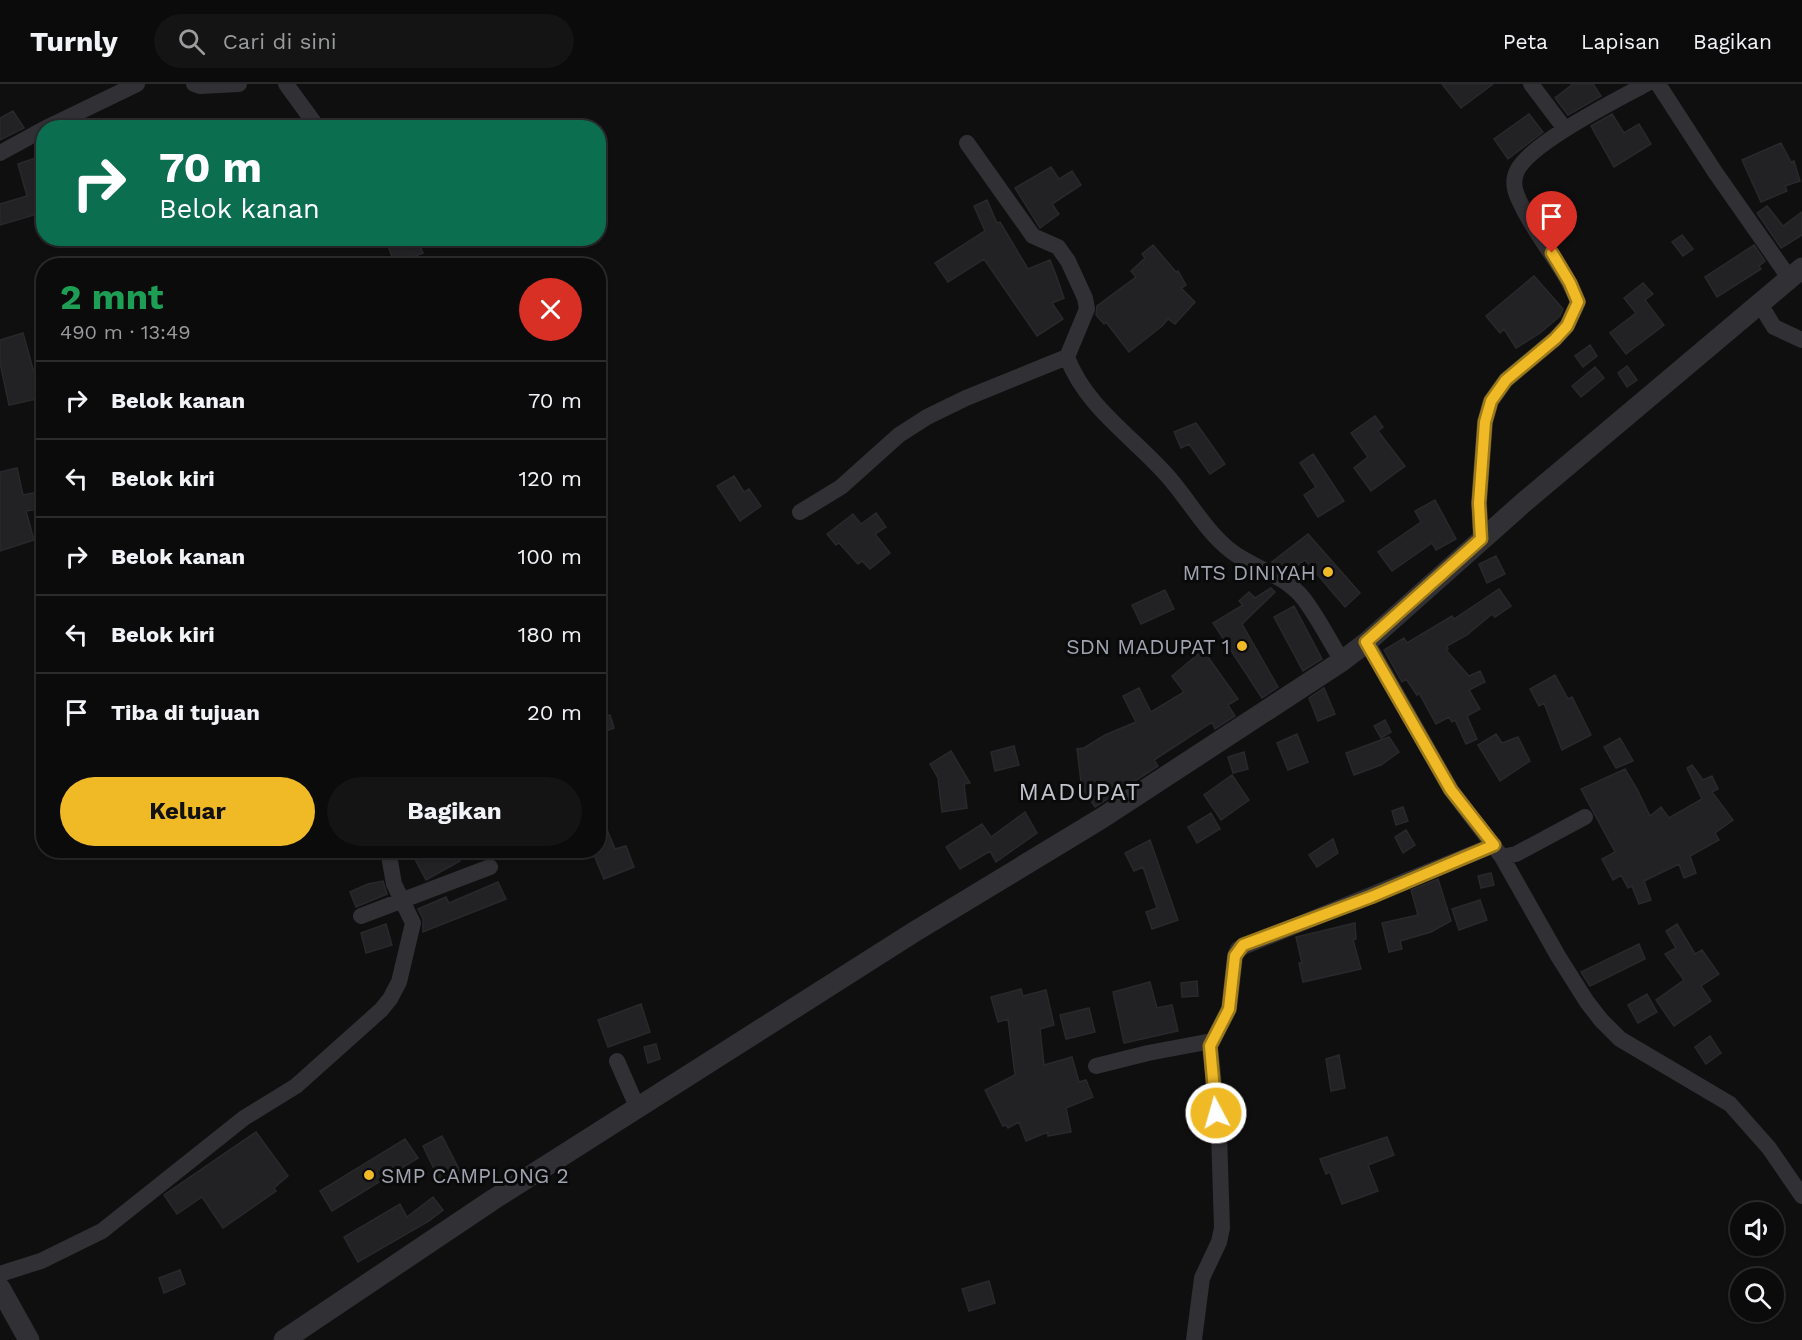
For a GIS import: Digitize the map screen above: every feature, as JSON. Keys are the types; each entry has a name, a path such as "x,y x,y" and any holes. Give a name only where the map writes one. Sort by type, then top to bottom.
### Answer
{"street":[{"path":"62,120 137,84"},
{"path":"194,84 200,86 239,84"},
{"path":"286,84 312,120"},
{"path":"1531,84 1565,129"},
{"path":"1481,539 1479,503 1485,422 1491,401 1506,380 1567,326 1578,302 1570,283 1522,208 1514,188 1516,172 1524,160 1565,129 1646,84"},
{"path":"284,1340 494,1199 885,951 1102,818 1342,661 1481,539 1796,273 1714,172 1658,84"},
{"path":"0,153 36,133"},
{"path":"800,512 841,487 898,435 927,417 966,398 1066,357 1087,309 1068,261 1058,247 1033,236 967,143"},
{"path":"1760,304 1774,327 1802,340"},
{"path":"1066,357 1074,377 1092,401 1164,472 1211,532 1231,551 1289,585 1303,598 1342,661"},
{"path":"1366,642 1451,790 1498,851 1564,965 1601,1020 1620,1039 1730,1104 1769,1148 1802,1196"},
{"path":"1194,1340 1202,1278 1222,1228 1219,1133 1210,1054 1212,1041 1229,1009 1235,956 1243,945 1498,851 1516,854 1585,817"},
{"path":"0,1274 41,1261 102,1231 244,1118 296,1086 339,1050 381,1010 399,982 413,923 392,877 389,858"},
{"path":"361,916 403,902 490,867"},
{"path":"1096,1066 1212,1041"},
{"path":"617,1061 638,1109"},
{"path":"0,1288 29,1340"}],"building":[{"path":"1442,84 1493,84 1461,108"},
{"path":"1573,84 1593,84 1601,96 1568,115 1555,98"},
{"path":"13,111 24,128 0,140 0,118"},
{"path":"1529,114 1543,132 1508,159 1494,139"},
{"path":"1612,114 1624,133 1639,124 1651,144 1614,167 1591,126"},
{"path":"1781,143 1791,162 1794,161 1800,181 1785,186 1787,191 1761,202 1742,160"},
{"path":"36,158 36,214 0,225 0,204 27,196 18,164"},
{"path":"1051,167 1059,179 1072,171 1081,185 1052,204 1059,214 1040,228 1015,188"},
{"path":"987,200 997,223 1000,222 1028,269 1050,260 1056,275 1064,298 1052,303 1063,319 1037,336 984,259 948,282 935,263 985,231 974,206"},
{"path":"1767,206 1783,226 1802,212 1802,235 1781,248 1757,213"},
{"path":"1682,235 1693,249 1683,256 1672,242"},
{"path":"1153,245 1176,272 1178,271 1186,285 1181,288 1195,302 1175,324 1168,319 1129,352 1106,322 1104,324 1096,315 1097,306 1136,277 1131,271 1145,258 1142,254"},
{"path":"1754,245 1765,261 1759,266 1761,269 1717,297 1705,277"},
{"path":"388,246 420,246 423,253 410,258 393,258"},
{"path":"1534,276 1563,309 1560,316 1540,333 1516,348 1504,329 1500,333 1486,316"},
{"path":"1643,283 1653,294 1645,300 1664,325 1626,354 1610,333 1636,313 1624,298"},
{"path":"23,333 36,380 36,399 9,405 0,363 0,340"},
{"path":"1590,345 1597,356 1583,367 1575,356"},
{"path":"1627,366 1637,380 1627,387 1618,373"},
{"path":"1595,367 1604,378 1581,397 1572,386"},
{"path":"1375,416 1383,427 1378,431 1405,466 1371,491 1354,468 1368,457 1351,433"},
{"path":"1196,423 1225,464 1210,474 1189,444 1181,448 1174,432"},
{"path":"1313,454 1344,501 1318,517 1304,495 1316,487 1300,463"},
{"path":"17,468 23,495 36,493 36,509 26,511 34,540 0,551 0,472"},
{"path":"734,476 744,492 749,489 761,506 740,521 717,486"},
{"path":"1435,500 1456,539 1436,550 1432,543 1392,571 1378,552 1421,522 1415,511"},
{"path":"876,513 886,527 875,534 890,553 870,569 862,561 858,564 839,543 836,545 827,534 853,514 861,524"},
{"name":"MTS DINIYAH","path":"1308,534 1360,593 1345,607 1305,560 1289,572 1272,562"},
{"path":"1496,556 1505,574 1487,583 1479,564"},
{"name":"SDN MADUPAT 1","path":"1271,588 1275,592 1242,624 1278,687 1262,698 1213,623 1243,605 1239,601 1249,592 1255,598"},
{"path":"1499,589 1511,606 1495,617 1492,614 1467,635 1447,646 1446,650 1469,676 1480,671 1485,682 1469,690 1480,709 1467,716 1477,739 1466,744 1455,720 1452,722 1449,717 1436,724 1419,693 1417,695 1406,679 1402,682 1384,650 1404,638 1407,643 1452,616 1454,619"},
{"path":"1165,590 1174,609 1141,624 1132,605"},
{"name":"SDN MADUPAT 1","path":"1294,606 1322,659 1303,671 1274,617"},
{"path":"1203,650 1238,699 1228,705 1235,716 1215,729 1212,722 1154,760 1158,766 1095,807 1079,783 1081,782 1077,749 1084,748 1105,735 1136,722 1123,696 1139,688 1151,712 1184,692 1172,676"},
{"path":"1555,675 1568,699 1572,697 1591,735 1562,750 1544,703 1539,706 1530,689"},
{"path":"1324,688 1335,714 1318,721 1309,698"},
{"path":"610,715 614,728 606,731 606,716"},
{"path":"1385,720 1391,732 1381,738 1374,726"},
{"path":"1297,734 1308,762 1288,770 1277,743"},
{"path":"1496,734 1502,743 1518,737 1530,761 1500,781 1478,745"},
{"path":"1389,737 1399,752 1381,765 1354,775 1346,753"},
{"path":"1620,738 1633,761 1616,768 1604,747"},
{"path":"1014,746 1019,765 995,771 991,752"},
{"path":"951,751 970,783 964,784 967,808 942,812 938,778 930,764"},
{"path":"1244,752 1248,769 1233,773 1228,757"},
{"path":"1692,765 1703,780 1712,776 1718,789 1712,792 1733,820 1715,833 1719,840 1690,856 1696,873 1684,878 1679,864 1644,881 1651,900 1639,904 1632,886 1628,888 1621,875 1613,880 1602,859 1615,852 1581,789 1625,769 1650,816 1661,807 1669,818 1702,799 1687,768"},
{"path":"1232,775 1249,800 1221,820 1204,795"},
{"path":"1403,807 1408,821 1396,825 1392,811"},
{"path":"1025,812 1037,833 996,862 990,851 960,869 946,847 982,824 991,837"},
{"path":"1211,813 1220,829 1197,843 1188,827"},
{"path":"606,827 615,849 626,846 634,867 604,879 595,858 606,858"},
{"path":"1406,830 1415,845 1403,853 1395,837"},
{"path":"1333,839 1338,853 1317,867 1309,855"},
{"path":"1150,840 1178,920 1152,929 1146,912 1157,908 1143,867 1134,871 1125,853"},
{"path":"458,858 460,861 426,880 415,859"},
{"path":"1491,873 1494,885 1481,888 1478,876"},
{"path":"1438,879 1451,921 1431,932 1400,941 1402,949 1389,952 1382,923 1418,915 1411,890"},
{"path":"383,881 387,894 356,907 350,892 368,884"},
{"path":"498,882 506,899 423,932 423,919 418,909 446,897 449,903"},
{"path":"1480,900 1487,920 1459,930 1452,909"},
{"path":"1355,923 1356,939 1353,940 1361,969 1303,982 1299,963 1302,963 1296,937"},
{"path":"386,924 392,945 366,953 361,933"},
{"path":"1677,924 1695,954 1702,950 1719,974 1701,986 1711,1001 1674,1026 1656,1000 1684,980 1665,954 1676,948 1666,931"},
{"path":"1639,944 1645,959 1590,986 1581,972"},
{"path":"1197,981 1198,996 1182,997 1181,983"},
{"path":"1150,982 1157,1008 1172,1005 1178,1031 1124,1043 1113,992"},
{"path":"1021,989 1023,996 1046,990 1054,1025 1040,1029 1044,1065 1072,1057 1079,1082 1086,1080 1093,1097 1066,1108 1071,1132 1048,1136 1048,1132 1026,1141 1019,1122 1008,1128 1006,1125 1003,1126 985,1090 1015,1075 1008,1019 998,1022 991,997"},
{"path":"1647,994 1657,1012 1638,1023 1628,1005"},
{"path":"641,1004 650,1032 608,1047 598,1020"},
{"path":"1089,1008 1095,1032 1066,1039 1060,1015"},
{"path":"1710,1036 1721,1053 1706,1064 1695,1047"},
{"path":"656,1044 660,1059 648,1063 644,1047"},
{"path":"1339,1055 1345,1088 1331,1091 1326,1059"},
{"path":"256,1132 288,1176 274,1188 276,1191 223,1228 202,1197 177,1214 164,1195"},
{"name":"SMP CAMPLONG 2","path":"442,1136 461,1173 441,1183 423,1146"},
{"path":"1387,1137 1394,1155 1368,1165 1378,1191 1342,1204 1330,1172 1326,1174 1320,1159"},
{"name":"SMP CAMPLONG 2","path":"405,1139 418,1158 332,1211 320,1191"},
{"name":"SMP CAMPLONG 2","path":"433,1197 443,1210 429,1221 358,1262 344,1237 400,1204 407,1217"},
{"path":"180,1270 185,1284 164,1293 159,1278"},
{"path":"989,1281 995,1303 969,1311 962,1289"}],"place":[{"name":"MTS DINIYAH","path":"1328,572"},
{"name":"SDN MADUPAT 1","path":"1242,646"},
{"name":"SMP CAMPLONG 2","path":"369,1175"}],"district":[{"name":"MADUPAT","path":"1080,792"}],"route":[{"path":"1216,1113 1210,1046 1213,1036 1229,1009 1235,956 1243,945 1371,897 1494,845 1451,790 1366,642 1481,539 1479,503 1485,422 1491,401 1506,380 1567,326 1578,302 1570,283 1552,253"}]}
